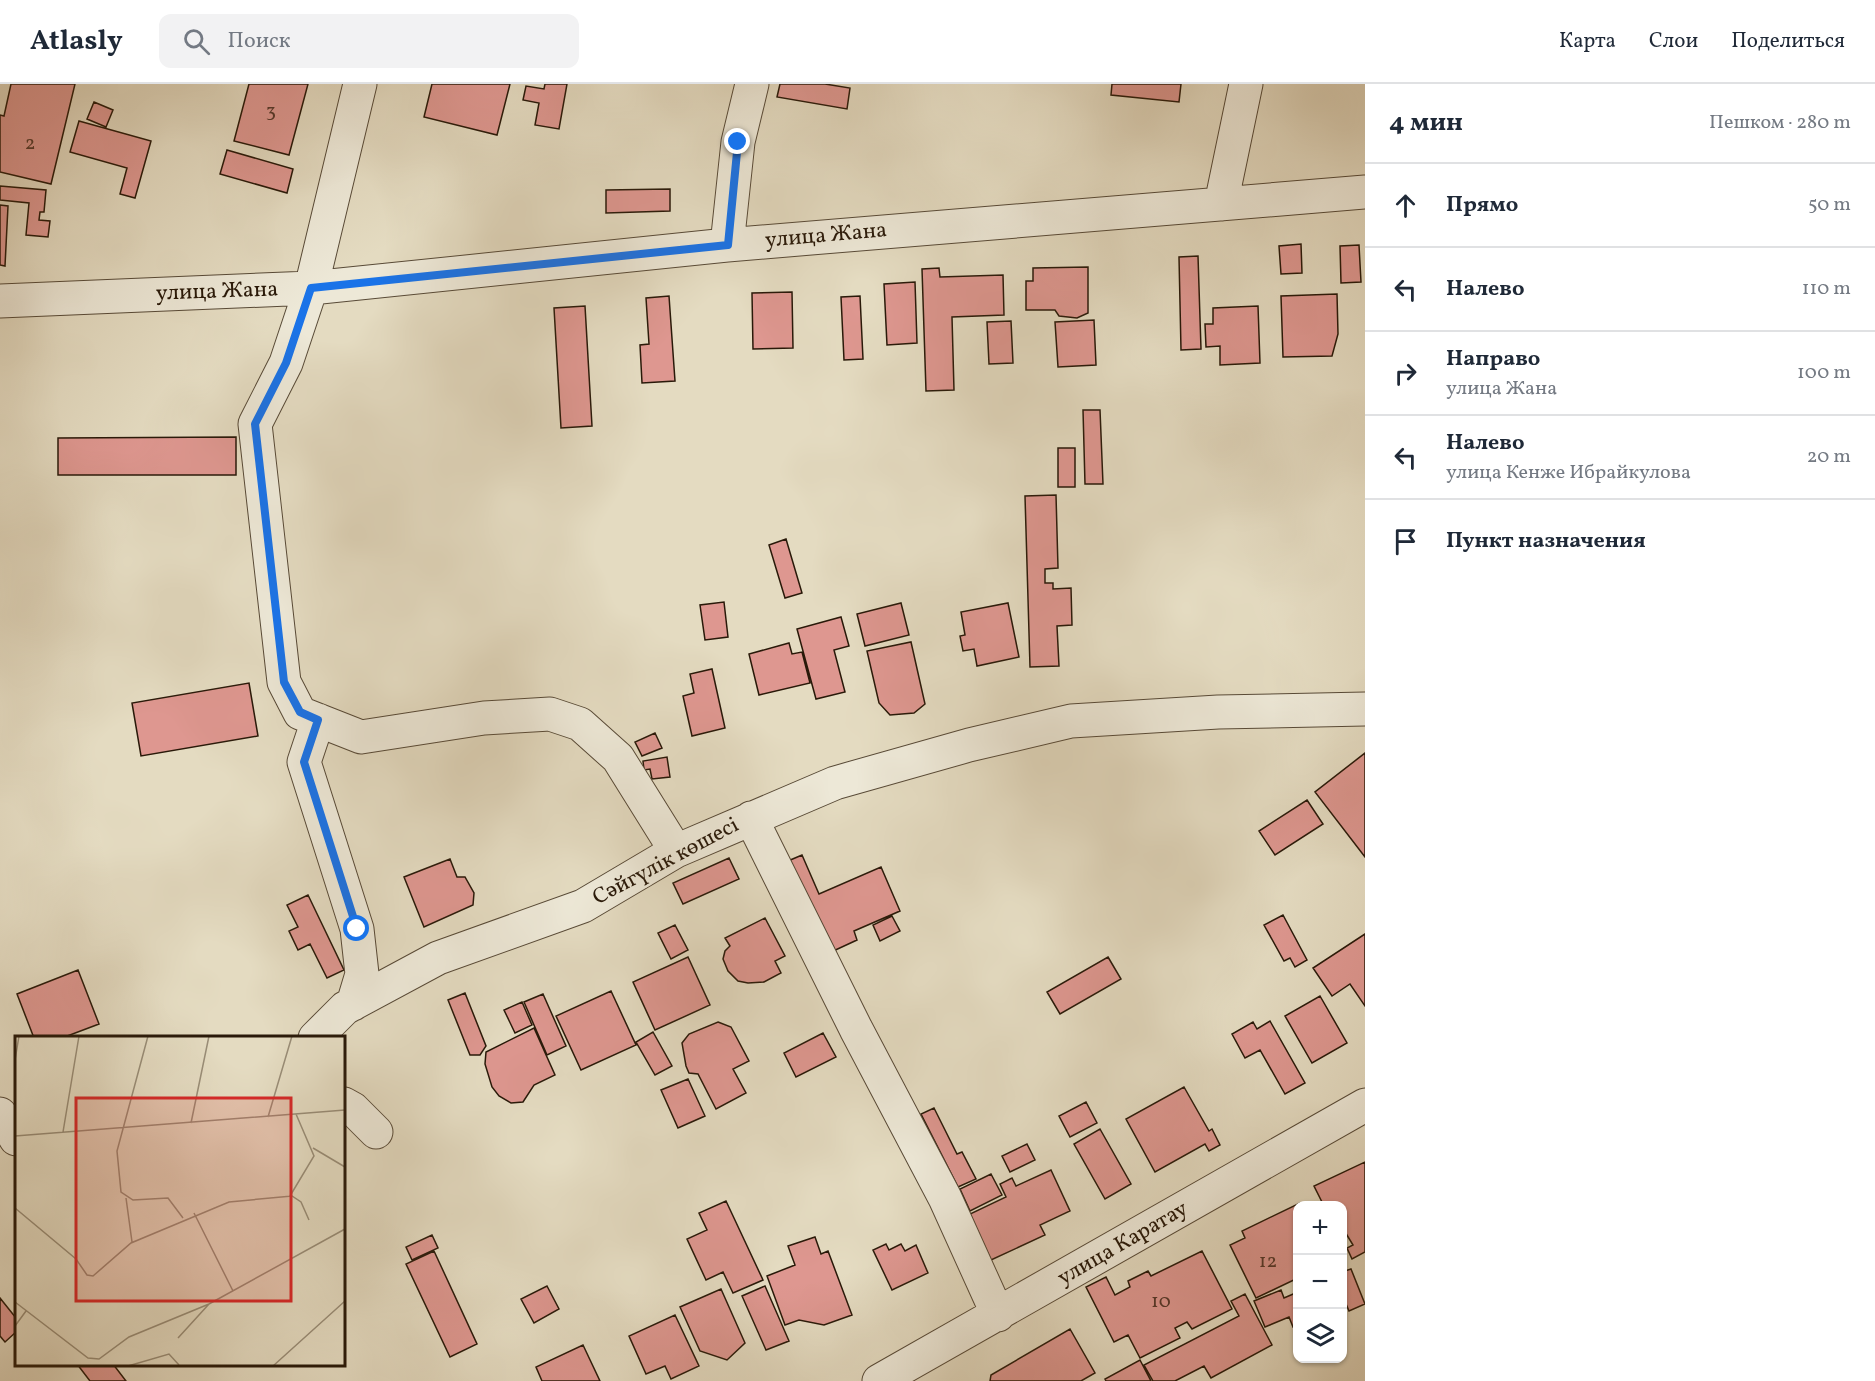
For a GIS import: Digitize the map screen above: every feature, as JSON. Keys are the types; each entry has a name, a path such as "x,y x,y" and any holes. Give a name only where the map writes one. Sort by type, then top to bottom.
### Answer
{"street":[{"path":"360,84 311,288 286,363 255,424 284,682 300,712 361,737 495,717 550,714 580,724 618,758 676,851"},
{"path":"728,245 738,142 752,84"},
{"path":"1221,204 1246,84"},
{"name":"улица Жана","path":"0,301 311,288 728,245 1365,192"},
{"name":"Сәйгүлік көшесі","path":"317,1036 353,1004 438,958 583,906 676,851 835,783 969,745 1071,721 1363,706"},
{"path":"318,720 304,762 357,929 363,974 353,1004"},
{"path":"751,818 856,1029 945,1198 998,1316"},
{"path":"345,1105 353,1109 376,1132"},
{"name":"улица Каратау","path":"879,1381 998,1316 1365,1105"},
{"path":"0,1114 15,1137"}],"building":[{"path":"11,84 75,84 51,184 0,172 0,115 4,116"},
{"path":"249,84 308,84 289,155 234,141"},
{"path":"432,84 510,84 497,135 424,117"},
{"path":"545,84 567,84 559,129 535,125 539,103 523,100 526,86 544,89"},
{"path":"780,84 825,84 850,88 847,109 777,97"},
{"path":"1112,84 1181,84 1179,102 1111,95"},
{"path":"94,102 113,110 106,127 87,119"},
{"path":"79,121 151,141 135,198 120,194 127,168 70,152"},
{"path":"227,150 293,169 287,193 220,174"},
{"path":"0,186 46,190 44,212 40,212 39,220 50,221 48,237 26,235 29,203 0,200"},
{"path":"670,189 670,211 606,213 606,190"},
{"path":"0,205 8,206 5,266 0,265"},
{"path":"1301,244 1302,273 1281,274 1279,246"},
{"path":"1359,245 1361,282 1341,283 1340,246"},
{"path":"1198,256 1201,349 1181,350 1179,257"},
{"path":"1088,267 1088,313 1077,318 1059,316 1055,310 1026,310 1026,281 1033,281 1033,268"},
{"path":"939,268 940,277 1003,275 1004,315 952,317 954,390 926,391 922,269"},
{"path":"915,282 917,343 887,345 884,284"},
{"path":"792,292 793,348 753,349 752,293"},
{"path":"1337,294 1338,334 1332,356 1283,357 1281,296"},
{"path":"669,296 675,381 642,383 640,345 649,344 646,298"},
{"path":"860,296 863,359 844,360 841,297"},
{"path":"585,306 592,426 561,428 554,308"},
{"path":"1258,306 1260,363 1220,365 1220,346 1206,347 1205,324 1213,324 1213,308"},
{"path":"1094,320 1096,365 1058,367 1055,322"},
{"path":"1011,321 1013,363 989,364 987,322"},
{"path":"1083,410 1100,410 1103,484 1085,484"},
{"path":"236,437 236,475 58,475 58,438"},
{"path":"1058,448 1075,448 1075,487 1058,487"},
{"path":"1056,495 1058,568 1045,569 1045,583 1053,583 1053,589 1071,588 1072,625 1057,626 1059,666 1030,667 1025,496"},
{"path":"786,539 802,593 785,598 769,545"},
{"path":"724,602 728,637 705,640 700,605"},
{"path":"901,603 909,635 865,646 857,614"},
{"path":"1008,603 1019,657 977,666 974,649 963,651 960,636 965,635 961,612"},
{"path":"841,617 849,646 834,650 845,692 816,699 797,629"},
{"path":"911,642 925,704 914,713 890,715 879,703 867,651"},
{"path":"789,643 792,654 802,652 810,683 759,695 749,654"},
{"path":"712,669 725,728 692,736 683,696 694,693 690,674"},
{"path":"249,683 258,736 141,756 132,703"},
{"path":"655,733 662,748 642,756 635,742"},
{"path":"1365,753 1365,857 1315,792"},
{"path":"667,757 670,777 652,779 650,769 644,770 643,761"},
{"path":"1307,800 1323,824 1275,855 1259,831"},
{"path":"802,855 819,894 881,867 900,911 854,931 857,940 829,953 788,861"},
{"path":"729,858 739,879 683,904 673,883"},
{"path":"450,859 457,877 465,877 474,893 473,905 424,927 404,877"},
{"path":"308,895 344,970 327,978 310,944 298,950 289,931 298,927 287,905"},
{"path":"1283,915 1307,960 1295,967 1290,958 1284,961 1264,925"},
{"path":"892,916 900,931 880,941 873,925"},
{"path":"765,918 785,956 775,961 781,973 764,982 738,981 728,971 723,959 725,951 730,946 725,938"},
{"path":"675,925 688,950 671,959 658,933"},
{"path":"1365,934 1365,1006 1350,984 1332,996 1313,968"},
{"path":"688,957 710,1005 655,1030 633,982"},
{"path":"1108,957 1121,979 1060,1014 1047,992"},
{"path":"78,970 99,1024 67,1036 33,1036 17,994"},
{"path":"611,991 636,1045 581,1070 556,1016"},
{"path":"465,993 486,1046 480,1055 470,1055 448,1000"},
{"path":"543,994 566,1046 547,1055 524,1002"},
{"path":"1320,996 1347,1043 1312,1063 1285,1016"},
{"path":"522,1002 532,1025 515,1033 504,1010"},
{"path":"1270,1021 1305,1083 1285,1094 1260,1050 1245,1058 1232,1034 1253,1022 1257,1029"},
{"path":"718,1022 731,1027 749,1061 733,1069 746,1093 716,1109 698,1074 689,1073 682,1043 689,1034"},
{"path":"534,1028 555,1075 534,1085 523,1102 511,1103 499,1096 492,1087 485,1064 486,1052"},
{"path":"653,1032 672,1066 655,1075 636,1042"},
{"path":"823,1033 836,1057 796,1077 784,1053"},
{"path":"688,1079 705,1116 678,1128 661,1090"},
{"path":"1184,1087 1209,1131 1212,1129 1220,1145 1209,1151 1205,1144 1155,1172 1126,1119"},
{"path":"1086,1102 1097,1123 1070,1137 1059,1116"},
{"path":"934,1108 957,1154 962,1152 976,1179 958,1187 921,1114"},
{"path":"1100,1129 1131,1184 1105,1199 1074,1144"},
{"path":"1027,1144 1035,1160 1010,1172 1002,1156"},
{"path":"1365,1162 1365,1252 1352,1259 1347,1248 1353,1245 1347,1235 1347,1201 1322,1201 1314,1186"},
{"path":"1051,1170 1070,1211 1040,1225 1045,1235 991,1260 970,1214 1006,1197 1000,1184 1012,1178 1016,1186"},
{"path":"991,1174 1002,1195 970,1211 960,1189"},
{"path":"726,1201 763,1280 733,1293 723,1272 706,1280 687,1239 707,1230 699,1213"},
{"path":"1293,1206 1293,1280 1256,1298 1230,1245 1245,1238 1242,1231"},
{"path":"432,1235 438,1248 412,1260 406,1247"},
{"path":"815,1237 821,1254 828,1251 852,1315 824,1325 799,1320 785,1325 767,1276 795,1265 788,1246"},
{"path":"886,1244 889,1250 901,1244 905,1251 916,1245 928,1273 892,1290 873,1250"},
{"path":"434,1251 477,1344 450,1357 406,1264"},
{"path":"1202,1251 1232,1309 1192,1329 1187,1322 1175,1328 1180,1338 1140,1358 1128,1335 1114,1342 1086,1287 1106,1277 1115,1295 1130,1287 1128,1281 1148,1271 1151,1276"},
{"path":"1351,1269 1365,1304 1349,1311 1347,1306 1347,1270"},
{"path":"547,1286 559,1309 534,1323 521,1299"},
{"path":"765,1286 789,1341 766,1350 742,1296"},
{"path":"721,1289 745,1343 727,1360 700,1351 680,1307"},
{"path":"1281,1290 1284,1298 1293,1294 1293,1327 1289,1317 1265,1327 1254,1301"},
{"path":"1245,1294 1272,1345 1211,1378 1204,1366 1175,1381 1153,1381 1144,1365 1239,1316 1231,1301"},
{"path":"0,1298 15,1317 15,1333 5,1342 0,1336"},
{"path":"675,1315 699,1366 671,1379 665,1366 646,1374 629,1336"},
{"path":"1070,1329 1095,1373 1081,1381 990,1381 991,1375"},
{"path":"583,1345 600,1381 542,1381 536,1367"},
{"path":"1140,1360 1151,1381 1106,1381 1105,1379"},
{"path":"79,1366 115,1366 126,1381 90,1381"}],"route":[{"path":"357,929 304,762 318,720 300,712 284,682 273,566 255,424 286,363 311,288 728,245 738,142"}]}
